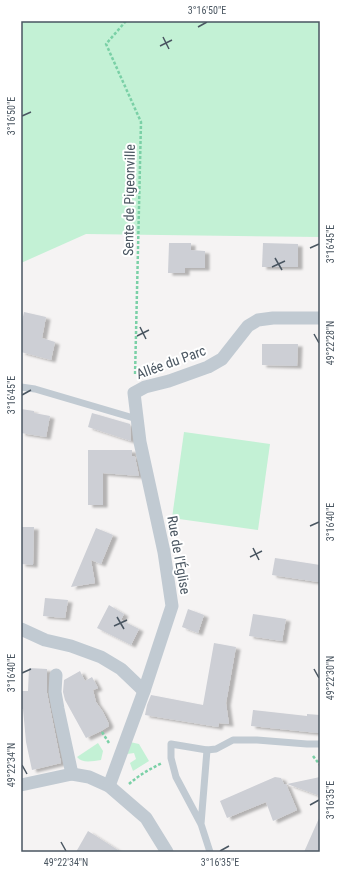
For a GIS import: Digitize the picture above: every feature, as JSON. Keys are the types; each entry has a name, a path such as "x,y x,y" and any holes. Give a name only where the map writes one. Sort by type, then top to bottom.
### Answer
{"street":[{"name":"Allée du Parc","path":"134,393 145,387 169,381 208,367 222,359 248,326 258,320 273,318 320,318"},
{"name":"Rue de l'Église","path":"109,786 144,691 172,606 164,552 140,442 134,393"},
{"path":"21,629 45,640 71,646 101,657 120,669 144,691"},
{"path":"56,675 55,692 72,774"},
{"path":"21,785 72,774 89,778 109,786 146,818 167,852"}],"lane":[{"path":"21,387 35,389 137,419"},
{"path":"210,852 201,824 176,777 171,758 171,744 207,750 216,749 233,740 320,744"},
{"path":"201,824 207,750"}],"path":[{"name":"Sente de Pigeonville","path":"126,21 106,44 141,122 134,393"},
{"path":"136,778 153,767"}],"green space":[{"path":"21,21 320,21 320,237 86,234 21,263"},
{"path":"184,432 270,444 258,530 172,518"},
{"path":"130,742 139,744 149,761 133,771 130,763 136,759 134,753 127,754"},
{"path":"98,743 103,751 101,760 82,761 77,757"}],"building":[{"path":"169,243 191,243 191,250 205,251 205,268 185,268 185,273 168,273"},
{"path":"263,243 298,244 298,267 262,267"},
{"path":"24,312 46,317 42,338 55,342 51,360 21,352 21,326"},
{"path":"262,344 298,344 297,366 262,365"},
{"path":"21,409 50,416 46,437 21,433"},
{"path":"92,413 130,424 131,441 88,427"},
{"path":"88,450 132,450 132,456 135,457 139,476 103,473 103,505 88,505"},
{"path":"21,527 34,527 33,565 21,564"},
{"path":"96,528 113,535 101,564 91,560 95,583 71,587"},
{"path":"275,558 320,565 318,582 272,575"},
{"path":"45,598 68,600 65,618 43,616"},
{"path":"109,605 124,614 121,620 139,629 131,645 97,628"},
{"path":"188,609 204,615 198,633 182,627"},
{"path":"253,614 286,619 282,641 249,636"},
{"path":"214,643 236,647 226,703 229,724 219,723 218,727 145,715 151,695 203,705"},
{"path":"29,668 47,669 47,693 61,763 32,770 26,742 23,709 21,709 21,691 28,691"},
{"path":"80,671 85,681 92,677 98,688 93,690 96,702 109,724 109,726 101,731 86,738 65,700 63,692 64,680"},
{"path":"253,710 307,716 307,714 320,715 318,733 251,726"},
{"path":"275,777 281,778 284,784 286,784 297,810 273,821 266,802 227,818 220,801"},
{"path":"320,777 320,796 287,784"},
{"path":"320,816 320,852 304,852"},
{"path":"88,831 121,852 76,852"}]}
